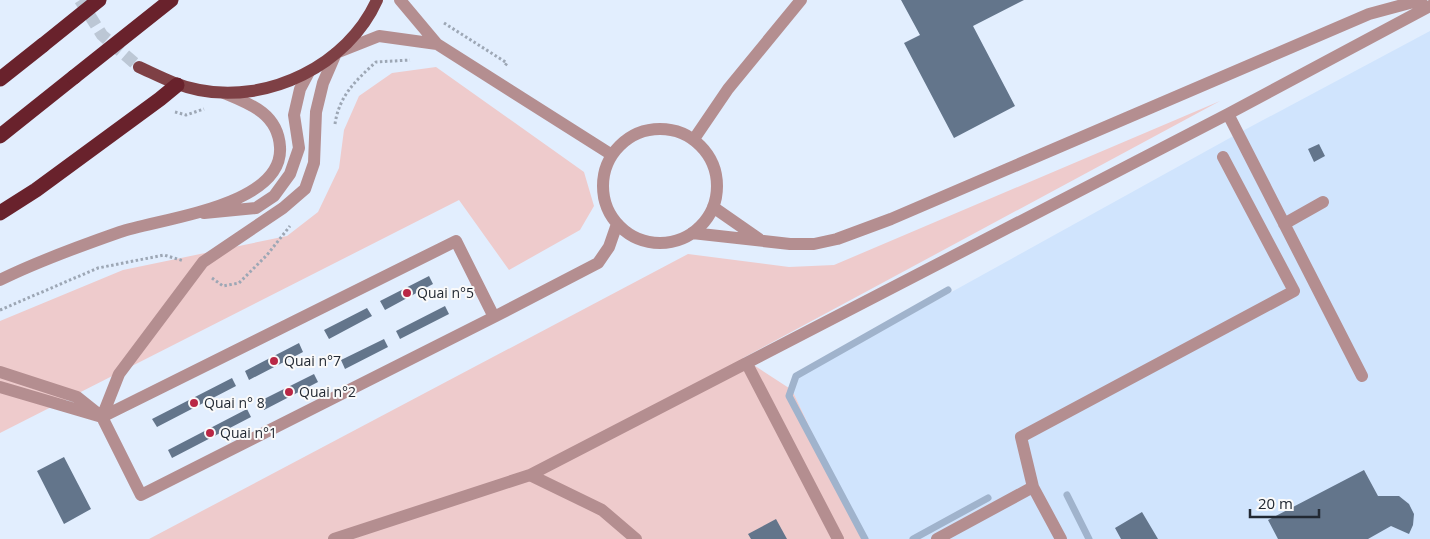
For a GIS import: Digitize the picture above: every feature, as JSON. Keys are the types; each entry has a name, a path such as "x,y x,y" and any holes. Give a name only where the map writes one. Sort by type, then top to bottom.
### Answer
{"highway":[{"path":"0,79 99,0"},
{"path":"0,136 171,0"},
{"path":"0,214 160,100 177,84"}],"main road":[{"path":"139,66 177,84 224,93 254,91 282,84 309,72 336,53 370,16 377,0"}],"street":[{"path":"400,0 437,44 612,155"},
{"path":"694,139 728,89 801,0"},
{"path":"692,233 759,239 790,244 814,244 846,236 891,219 1369,14 1421,0"},
{"path":"334,539 530,474 1228,114 1430,6"},
{"path":"102,417 120,374 203,262 283,208 305,188 314,163 316,112 323,83 336,53 379,36 437,44"},
{"path":"194,214 224,213 256,208 274,196 290,174 299,148 294,115 300,89 309,72"},
{"path":"0,280 22,269 122,231 194,214 254,191 274,174 281,157 279,136 268,116 256,106 224,93"},
{"path":"1228,114 1362,376"},
{"path":"659,129 677,131 694,139 707,153 715,169 717,188 713,207 705,222 692,233 676,241 644,242 625,232 617,224 606,204 603,187 605,170 612,155 625,141 641,132 659,129"},
{"path":"1061,539 1033,487 1021,437 1294,291 1223,157"},
{"path":"1284,224 1322,202"},
{"path":"713,207 759,239"},
{"path":"0,372 77,397 102,417 141,495 494,317 598,262 609,247 617,224"},
{"path":"0,387 102,417 456,241 494,317"},
{"path":"746,364 838,539"},
{"path":"530,474 602,510 636,539"},
{"path":"936,539 1033,487"}],"path":[{"path":"438,19 506,63"},
{"path":"334,133 337,110 351,85 357,79 376,62 412,60"},
{"path":"207,275 223,286 240,283 297,220"},
{"path":"0,310 98,268 164,255 189,262"}],"shaded area":[{"path":"1430,31 1430,539 862,539 792,390 796,378 1237,134"},
{"path":"436,67 584,172 594,206 580,230 509,270 459,200 0,433 0,321 123,270 287,236 318,212 339,168 344,130 359,96 392,73"},
{"path":"1220,101 743,358 792,390 862,539 149,539 688,254 789,267 834,265"}],"building":[{"path":"901,0 1024,0 973,26 1015,106 954,138 904,43 920,35"},
{"path":"1319,144 1325,156 1314,162 1308,149"},
{"name":"Quai n°5","path":"429,276 433,284 385,310 380,301"},
{"path":"445,306 449,314 400,339 396,331"},
{"path":"367,308 372,316 329,339 324,330"},
{"path":"384,339 388,347 345,369 341,360"},
{"name":"Quai n°7","path":"299,343 303,352 249,380 245,371"},
{"name":"Quai n°2","path":"314,374 318,382 264,410 260,401"},
{"name":"Quai n° 8","path":"232,378 236,386 157,427 152,419"},
{"name":"Quai n°1","path":"247,409 251,417 172,458 168,450"},
{"path":"64,457 91,509 64,524 37,471"},
{"path":"1364,470 1378,496 1399,496 1409,504 1414,514 1413,525 1409,534 1391,526 1368,539 1278,539 1268,520"},
{"path":"1142,512 1158,539 1121,539 1115,528"},
{"path":"776,519 787,539 751,539 748,534"}],"waterway":[{"path":"865,539 789,396 796,376 948,290"},
{"path":"1067,495 1089,539"},
{"path":"913,539 988,498"}],"tunnel":[{"path":"80,0 102,35 139,67"}],"place":[{"name":"Quai n°5","path":"407,293"},
{"name":"Quai n°7","path":"274,361"},
{"name":"Quai n°2","path":"289,392"},
{"name":"Quai n° 8","path":"194,403"},
{"name":"Quai n°1","path":"210,433"}]}
